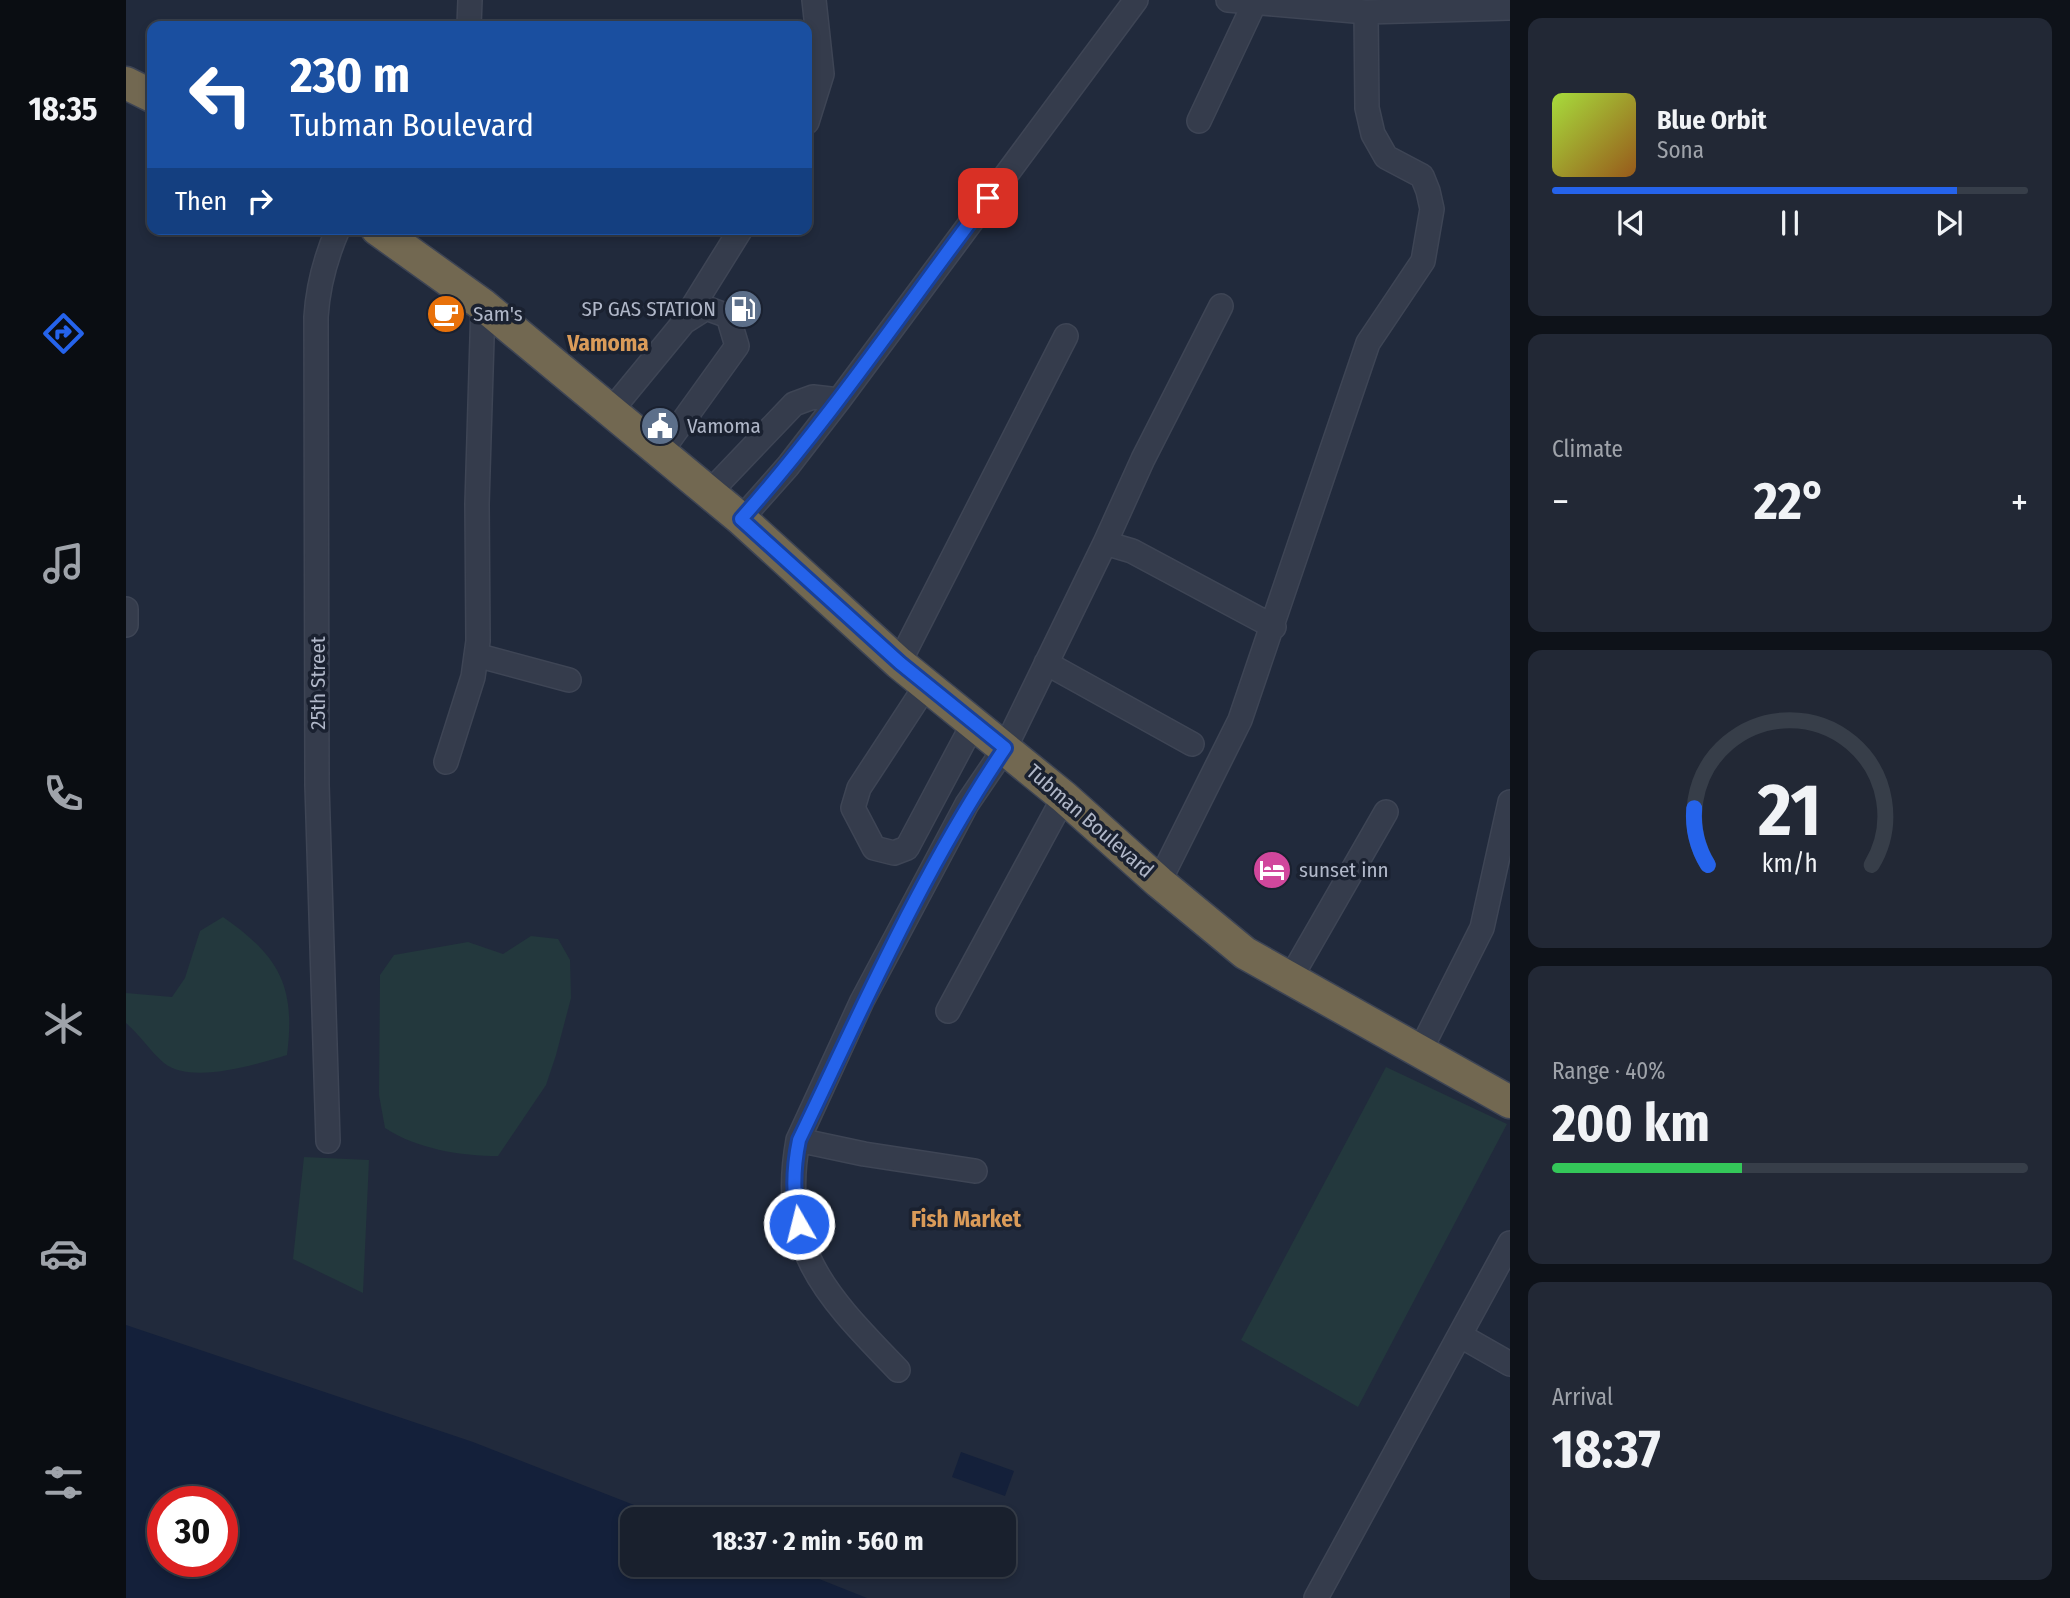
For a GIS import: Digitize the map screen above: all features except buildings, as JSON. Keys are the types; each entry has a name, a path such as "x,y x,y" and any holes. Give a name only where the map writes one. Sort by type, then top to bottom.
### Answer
{"highway":[{"path":"126,83 147,94"},
{"name":"Tubman Boulevard","path":"385,235 483,305 709,492 900,663 1064,797 1159,882 1245,953 1510,1102"}],"street":[{"path":"469,21 470,0"},
{"path":"812,106 822,74 814,0"},
{"path":"741,519 788,466 839,400 1136,0"},
{"path":"1228,0 1366,12 1510,8"},
{"path":"1199,121 1255,2"},
{"path":"1159,882 1240,720 1274,627 1368,343 1423,261 1432,209 1422,176 1386,157 1373,134 1367,108 1366,12"},
{"name":"25th Street","path":"328,1140 317,785 316,317 323,268 336,235"},
{"path":"610,412 684,322 737,235"},
{"path":"446,762 464,710 476,655 483,305"},
{"path":"898,1370 838,1307 809,1265 794,1203 794,1165 799,1140 862,1001 967,804 1005,748 1143,459 1221,306"},
{"path":"660,453 737,346 728,316 706,308 684,322"},
{"path":"900,663 1066,336"},
{"path":"709,492 793,404 813,397 839,400"},
{"path":"755,444 788,466"},
{"path":"1105,543 1132,551 1274,627"},
{"path":"126,609 126,625"},
{"path":"476,655 569,680"},
{"path":"1045,663 1192,744"},
{"path":"927,684 859,788 853,808 874,848 894,853 907,848 973,723"},
{"path":"948,1012 1064,797"},
{"path":"1419,1053 1482,928 1510,802"},
{"path":"1290,979 1386,812"},
{"path":"799,1140 864,1154 975,1171"},
{"path":"1316,1598 1510,1244"},
{"path":"1461,1336 1510,1364"}],"green space":[{"path":"223,917 258,945 279,975 289,1010 287,1055 225,1071 207,1073 176,1069 164,1063 126,1023 126,993 172,997 185,978 200,931"},
{"path":"531,936 558,939 570,960 571,998 546,1085 498,1156 440,1150 411,1141 385,1128 379,1095 380,975 394,955 468,942 503,954"},
{"path":"1386,1067 1507,1124 1358,1407 1241,1340"},
{"path":"304,1157 369,1160 363,1293 293,1259"}],"water":[{"path":"126,1325 473,1442 639,1507 620,1507 620,1577 814,1577 867,1598 126,1598"},
{"path":"961,1452 1014,1471 1005,1496 952,1477"}],"place":[{"name":"SP GAS STATION","path":"743,309"},
{"name":"Sam's","path":"446,314"},
{"name":"Vamoma","path":"660,426"},
{"name":"sunset inn","path":"1272,870"}],"district":[{"name":"Vamoma","path":"608,343"},
{"name":"Fish Market","path":"966,1219"}],"route":[{"path":"799,1224 794,1203 794,1165 799,1140 862,1001 967,804 1005,748 900,663 741,519 788,466 839,400 988,198"}]}
